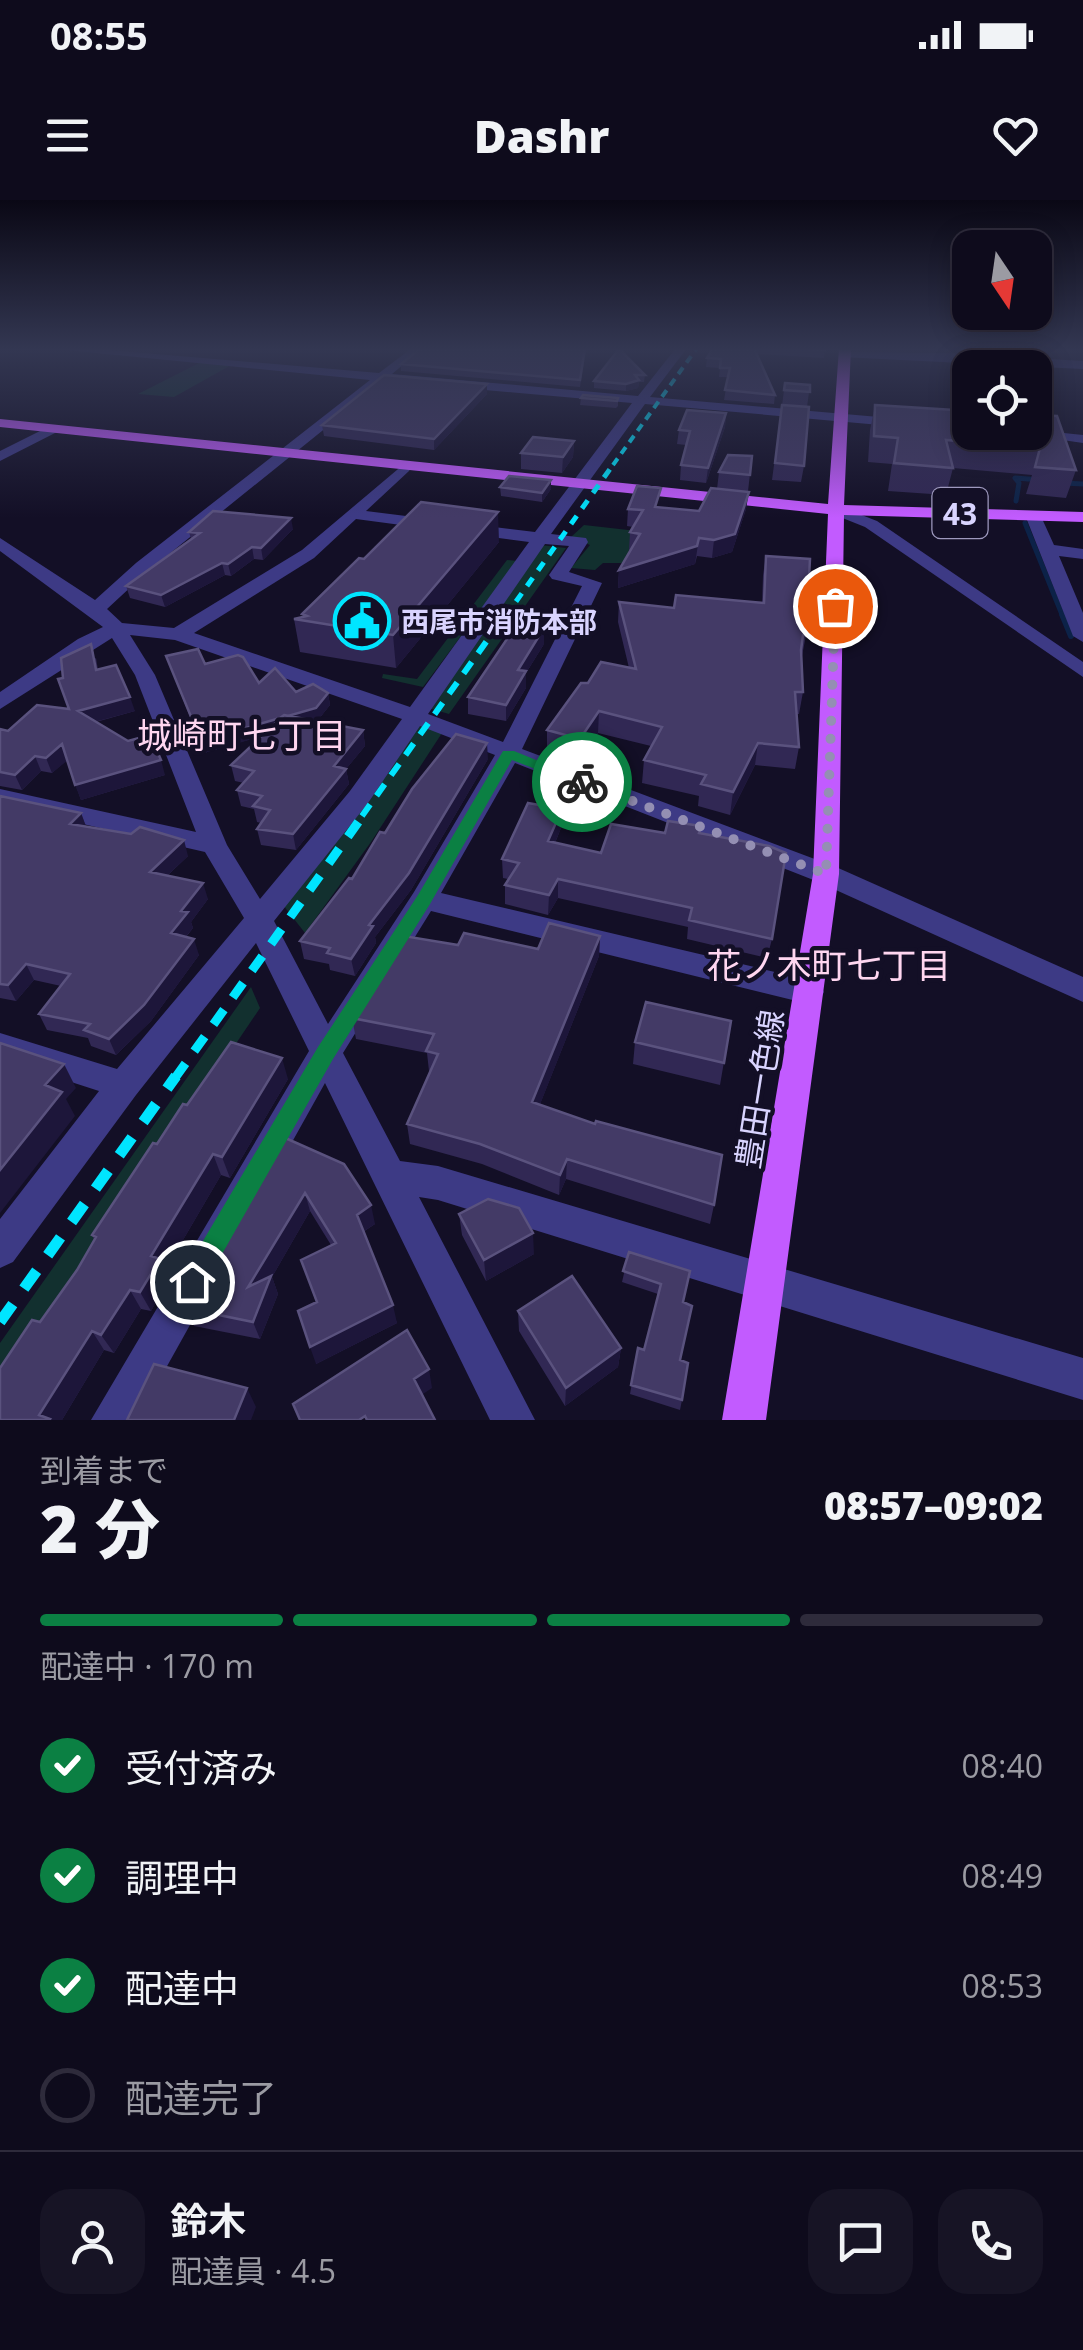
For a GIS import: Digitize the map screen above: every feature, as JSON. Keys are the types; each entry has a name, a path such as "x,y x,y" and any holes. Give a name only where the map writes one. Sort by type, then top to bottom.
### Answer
{"main road":[{"name":"豊田一色線","path":"744,1420 826,874 841,405"},
{"path":"0,424 836,510"},
{"name":"43","path":"836,510 1083,516"}],"street":[{"path":"96,609 142,566 345,405"},
{"path":"0,1249 124,1085 359,797 577,483 638,405"},
{"path":"696,405 952,427"},
{"path":"0,457 52,429"},
{"path":"1052,436 1083,439"},
{"path":"178,634 308,554 404,468"},
{"path":"836,510 871,524 1083,671"},
{"path":"113,1420 325,1053 424,899 508,754 593,582 558,575 580,542 354,514"},
{"path":"1033,515 1083,639 1058,653"},
{"path":"0,543 96,609 116,628 145,674 214,845 260,920 513,1420"},
{"path":"1047,549 1083,554"},
{"path":"0,702 85,642 116,628 178,634 414,716 826,874 1083,990"},
{"path":"0,797 214,845"},
{"path":"424,899 809,992"},
{"path":"0,1046 124,1085"},
{"path":"392,1176 438,1183 1083,1379"}],"green space":[{"path":"584,525 637,531 624,563 603,563 595,570 571,568 590,545 571,537"},
{"path":"540,545 566,548 449,714 425,707"},
{"path":"507,560 517,561 423,687 382,678 383,674 417,679"},
{"path":"417,723 442,733 371,842 305,933 283,905"},
{"path":"251,987 260,1008 0,1393 0,1343"}],"building":[{"path":"347,405 467,405 434,439 322,425"},
{"path":"782,405 809,407 804,466 775,463"},
{"path":"875,405 952,410 952,441 946,440 953,468 894,463 898,438 874,436"},
{"path":"687,410 726,413 708,468 681,465 690,431 679,430"},
{"path":"1052,416 1057,416 1076,470 1035,467 1039,450 1052,450"},
{"path":"533,437 574,441 563,457 521,453"},
{"path":"728,455 752,456 750,475 719,472"},
{"path":"509,476 551,480 542,493 500,487"},
{"path":"637,486 661,488 655,507 699,511 711,488 749,492 735,534 714,540 699,538 697,546 619,570 640,534 630,532 643,510 628,509"},
{"path":"421,502 498,512 393,635 294,619 307,616 302,614"},
{"path":"213,511 291,518 261,548 252,547 228,564 222,563 161,595 126,586 200,533 189,532"},
{"path":"766,556 810,559 806,635 801,650 803,692 795,692 799,747 758,743 733,792 701,784 706,775 644,760 662,727 599,711 580,739 547,730 601,662 636,669 619,602 674,608 676,595 764,603"},
{"path":"517,624 544,628 518,670 526,671 506,705 468,697"},
{"path":"91,644 96,670 116,665 130,697 78,711 128,741 150,735 161,760 75,785 62,744 46,758 35,756 15,775 0,772 0,729 8,731 37,705 69,709 58,679 63,678 61,658"},
{"path":"198,649 205,664 243,657 259,683 275,668 296,692 313,684 328,693 316,708 201,741 166,656"},
{"path":"284,715 363,730 334,766 346,769 293,834 257,829 270,810 253,806 262,796 237,790 254,771 231,765"},
{"path":"456,734 487,743 409,873 369,925 373,926 351,959 327,953 330,948 300,941 352,879 380,832 385,833 412,789"},
{"path":"0,796 81,813 70,824 131,834 140,827 184,840 150,872 203,883 181,911 188,912 171,933 194,939 144,1005 109,1039 84,1030 90,1024 39,1014 70,974 26,964 8,985 0,984"},
{"path":"528,803 562,809 548,841 601,853 611,824 665,833 668,821 701,826 699,833 769,846 786,853 772,939 689,920 692,908 558,879 549,895 505,885 519,863 502,859"},
{"path":"549,923 600,936 532,1102 595,1124 596,1121 722,1155 714,1205 567,1159 560,1175 480,1144 407,1124 438,1054 426,1051 434,1034 352,1018 404,936 458,945 464,933 538,949"},
{"path":"646,1002 731,1021 724,1063 635,1042"},
{"path":"231,1042 282,1058 222,1157 213,1154 151,1256 160,1259 140,1292 130,1290 101,1335 92,1331 39,1415 50,1419 0,1420 0,1368 32,1320 40,1322 77,1270 96,1237 92,1235 153,1143 157,1144"},
{"path":"0,1043 64,1064 45,1085 62,1092 0,1170"},
{"path":"283,1137 344,1164 371,1205 357,1215 393,1305 310,1347 298,1311 317,1302 301,1260 336,1243 305,1193 248,1287 271,1276 253,1322 185,1308"},
{"path":"488,1199 519,1208 533,1233 484,1260 459,1214"},
{"path":"629,1252 690,1271 683,1302 692,1306 680,1360 688,1363 682,1400 631,1385 638,1348 644,1350 661,1284 623,1271"},
{"path":"572,1276 621,1348 566,1388 518,1311"},
{"path":"407,1330 429,1369 414,1379 435,1420 367,1420 365,1416 359,1420 300,1420 293,1404"},
{"path":"154,1364 247,1388 234,1420 127,1420"}],"waterway":[{"path":"1016,501 1019,483 1015,478 1040,480"},
{"path":"1064,483 1083,484"},
{"path":"1025,523 1063,617"},
{"path":"1062,614 1071,636"}],"railway":[{"path":"613,465 656,405"},
{"path":"505,617 615,462"},
{"path":"362,816 506,614"},
{"path":"175,1078 364,814"},
{"path":"0,1322 176,1076"}],"way so far":[{"path":"582,782 826,874 835,606"}],"place":[{"name":"西尾市消防本部","path":"362,621"}],"district":[{"name":"城崎町七丁目","path":"242,734"},
{"name":"花ノ木町七丁目","path":"829,964"}],"route":[{"path":"192,1282 325,1053 424,899 508,754 582,782"}]}
